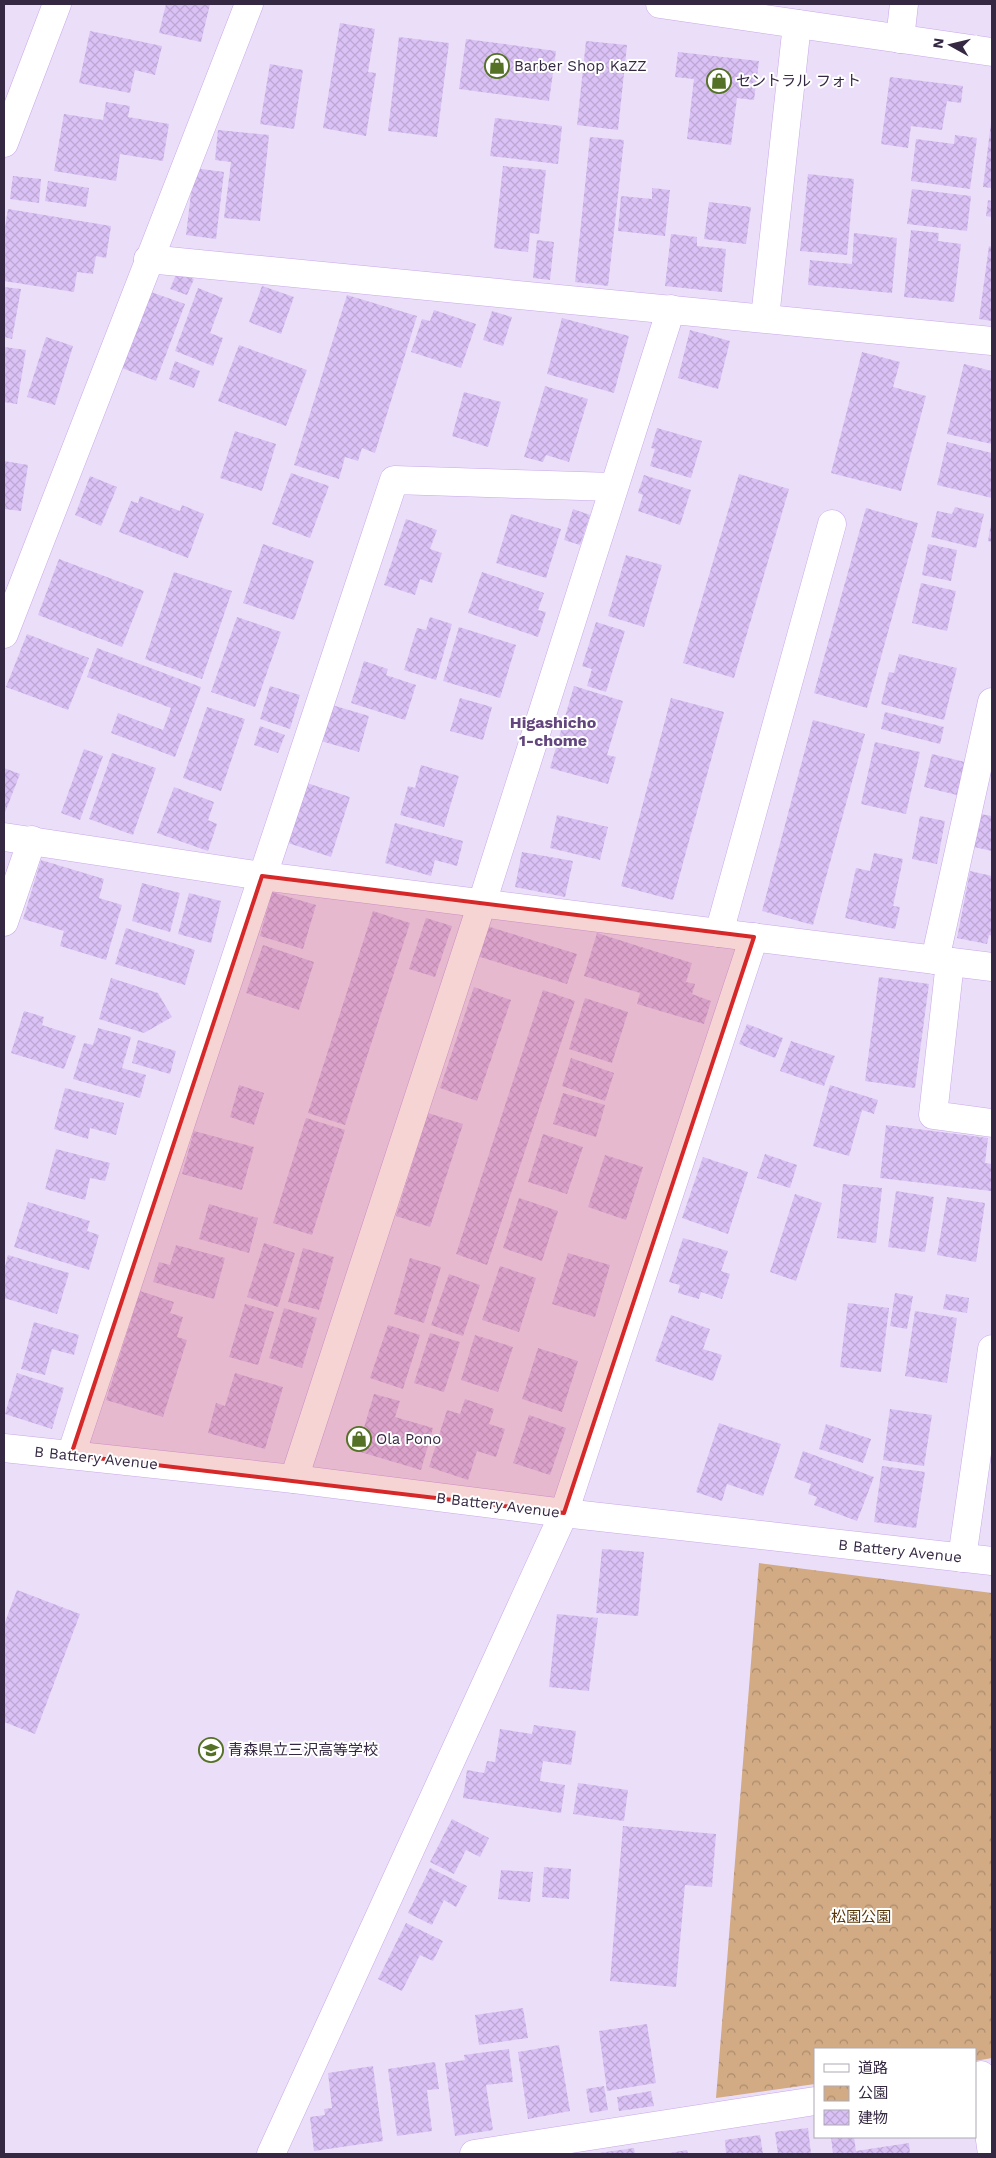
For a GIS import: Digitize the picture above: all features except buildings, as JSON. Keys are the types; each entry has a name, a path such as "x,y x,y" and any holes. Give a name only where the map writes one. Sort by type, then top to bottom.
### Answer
{"street":[{"path":"4,144 57,4"},
{"path":"4,634 148,259 249,4"},
{"path":"660,4 992,52"},
{"path":"900,39 904,4"},
{"path":"765,318 797,24"},
{"path":"148,259 992,341"},
{"path":"294,1479 482,903 671,309"},
{"path":"71,1455 394,480 614,486"},
{"path":"719,933 832,524"},
{"path":"992,702 942,961 933,1114 992,1123"},
{"path":"4,836 262,876 992,967"},
{"path":"4,922 32,840"},
{"path":"271,2154 564,1513 754,938"},
{"path":"962,1558 992,1349"},
{"name":"B Battery Avenue","path":"4,1448 294,1479 564,1513 992,1561"},
{"path":"983,2075 992,2154"},
{"path":"474,2154 814,2101"}],"highlighted area":[{"path":"262,876 754,937 564,1513 71,1455"}],"green space":[{"name":"松園公園","path":"759,1563 992,1593 992,2058 976,2061 976,2048 814,2048 814,2084 716,2098"}],"place":[{"name":"Barber Shop KaZZ","path":"497,66"},
{"name":"セントラル フォト","path":"719,81"},
{"name":"Ola Pono","path":"359,1439"},
{"name":"青森県立三沢高等学校","path":"211,1750"}],"district":[{"name":"Higashicho 1-chome","path":"553,731"}]}
